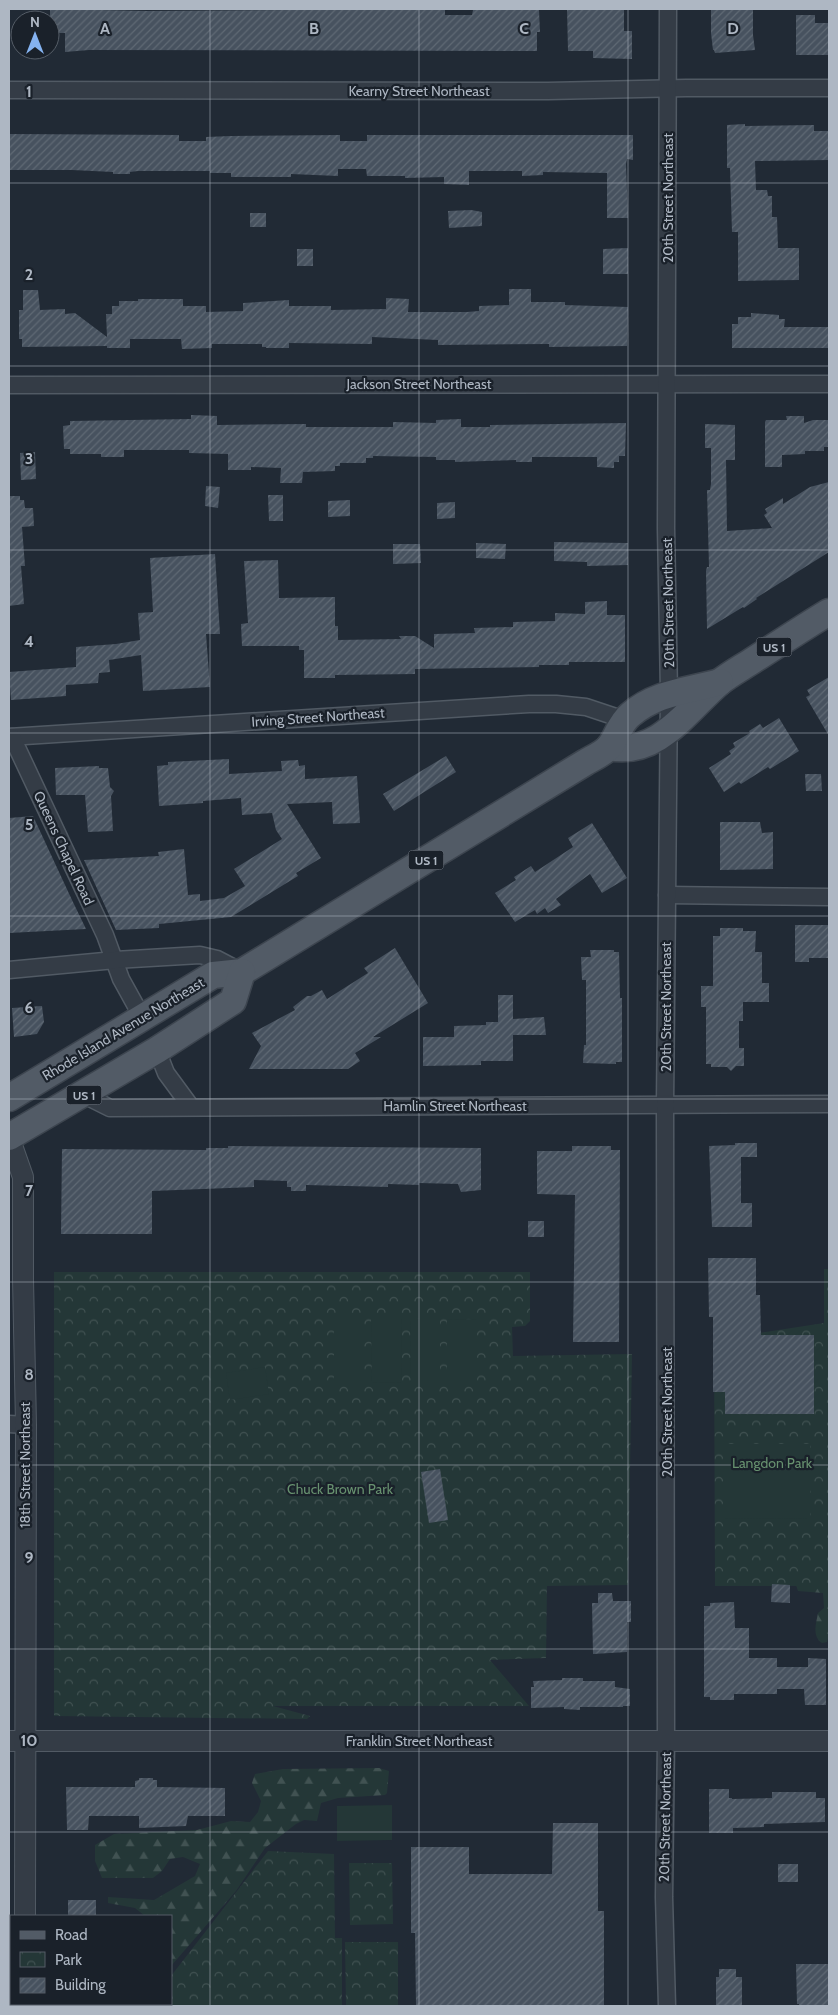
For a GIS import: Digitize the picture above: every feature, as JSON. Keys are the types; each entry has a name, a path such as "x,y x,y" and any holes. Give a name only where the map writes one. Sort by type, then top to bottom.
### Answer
{"main road":[{"name":"Rhode Island Avenue Northeast","path":"609,747 621,750 640,747 669,731 720,682 829,612"},
{"name":"Rhode Island Avenue Northeast","path":"9,1098 213,975 242,972 609,747 625,720 640,708 669,693 720,682"},
{"name":"US 1","path":"9,1137 157,1050 233,1001 242,972"}],"street":[{"name":"20th Street Northeast","path":"667,2006 664,1897 666,1741 665,1104 669,731 667,603 668,9"},
{"name":"Kearny Street Northeast","path":"9,90 548,92 667,88 829,88"},
{"name":"Jackson Street Northeast","path":"9,385 829,384"},
{"name":"Irving Street Northeast","path":"11,737 529,704 586,707 625,720"},
{"name":"Queens Chapel Road","path":"11,737 105,935 121,979 142,1017"},
{"path":"667,895 829,897"},
{"path":"9,970 114,960 200,955 217,959 242,972"},
{"path":"157,1050 166,1072 191,1107"},
{"name":"Hamlin Street Northeast","path":"84,1094 110,1108 829,1104"},
{"name":"18th Street Northeast","path":"9,1137 23,1177 23,1279 17,1424 17,1741 25,1915"},
{"name":"Franklin Street Northeast","path":"17,1741 829,1741"}],"green space":[{"name":"Langdon Park","path":"824,1269 829,1269 829,1586 715,1586 714,1340 824,1323"},
{"name":"Chuck Brown Park","path":"54,1272 530,1272 530,1321 525,1326 512,1327 513,1356 632,1354 628,1585 547,1586 546,1658 490,1660 529,1706 273,1706 310,1716 307,1719 54,1716"},
{"path":"334,1318 364,1318 364,1383 334,1383"},
{"path":"371,1318 401,1318 402,1382 372,1383"},
{"path":"410,1319 440,1319 440,1384 411,1384"},
{"path":"477,1319 477,1384 447,1384 447,1320"},
{"path":"265,1367 269,1394 230,1400 226,1373"},
{"path":"723,1444 810,1444 810,1519 723,1518"},
{"path":"829,1570 829,1634 827,1642 822,1643 817,1637 816,1630 818,1613 824,1608 823,1593 798,1591 795,1582"},
{"path":"379,1768 389,1771 387,1793 385,1795 338,1798 321,1803 317,1821 304,1820 296,1824 265,1848 236,1891 172,1965 172,1915 144,1915 135,1908 108,1903 108,1897 154,1900 195,1876 200,1864 183,1857 170,1859 162,1871 153,1878 102,1878 95,1861 95,1845 114,1834 197,1830 231,1821 250,1822 258,1812 261,1801 252,1783 255,1774 283,1769"},
{"path":"392,1805 392,1840 337,1841 337,1806"},
{"path":"268,1851 334,1854 335,1938 342,1938 342,2006 148,2006 172,2005 172,1975"},
{"path":"349,1863 392,1863 393,1924 350,1925"},
{"path":"345,1942 398,1942 398,2006 346,2006"}],"building":[{"path":"445,9 445,15 472,15 473,10 539,10 540,32 537,32 537,51 89,50 65,52 65,33 60,33 60,10 50,10"},
{"path":"567,9 624,9 624,31 632,31 632,59 593,58 593,51 568,51"},
{"path":"711,9 753,9 755,50 715,53 711,33"},
{"path":"796,15 815,15 815,23 829,23 829,55 796,55"},
{"path":"745,124 745,126 814,125 814,131 829,131 829,160 755,161 756,190 767,190 768,196 772,196 772,217 777,217 778,248 799,248 799,280 738,281 738,232 732,232 730,168 727,168 727,125"},
{"path":"9,134 179,135 179,141 206,141 206,137 231,136 340,135 340,141 367,141 367,135 633,135 633,160 627,159 626,164 628,218 607,218 607,173 543,172 543,175 522,176 522,171 469,171 469,185 444,184 444,177 405,178 405,176 367,176 366,169 338,169 338,176 291,174 291,177 231,177 231,173 210,173 210,171 138,171 130,172 130,174 113,174 113,172 72,170 9,170"},
{"path":"471,210 482,212 482,226 449,228 448,211"},
{"path":"250,213 266,213 266,227 250,227"},
{"path":"628,248 628,274 603,274 603,249"},
{"path":"297,249 313,249 313,266 297,266"},
{"path":"509,289 531,289 531,302 565,302 565,305 628,307 627,346 549,347 549,344 438,345 438,340 372,337 372,344 289,343 289,348 266,348 262,347 262,344 212,344 212,348 182,349 181,339 130,339 130,348 107,348 107,346 22,347 22,339 19,339 19,310 23,310 23,290 38,290 40,310 65,309 65,314 75,313 107,337 106,314 112,314 112,306 119,306 119,301 183,299 183,306 206,306 206,312 243,311 243,303 289,300 289,306 331,306 331,310 386,309 386,298 409,299 408,312 467,312 479,311 479,306 509,305"},
{"path":"751,313 779,315 779,319 785,319 784,327 829,327 829,348 732,348 732,324 738,324 738,317 751,317"},
{"path":"191,415 217,416 217,425 306,424 306,427 393,427 393,422 436,423 436,420 461,419 461,427 626,423 625,456 619,456 619,462 614,462 614,468 597,467 597,457 532,457 532,462 516,462 516,460 455,462 455,460 436,460 436,457 373,456 373,458 366,458 366,463 340,463 340,466 335,466 335,471 303,472 302,483 280,483 281,468 251,467 251,470 228,470 228,454 189,453 189,450 124,450 124,457 101,457 101,454 70,454 70,449 64,449 63,426 70,425 70,421 191,419"},
{"path":"786,416 804,416 804,423 813,420 829,420 829,447 824,447 824,451 805,451 805,454 782,455 782,467 765,467 765,422 766,420 787,420"},
{"path":"705,424 735,425 735,460 726,460 727,531 772,528 764,515 767,513 765,509 783,498 783,504 810,487 829,482 829,552 756,598 744,608 707,629 706,571 707,567 709,567 707,490 710,490 711,484 711,448 705,448"},
{"path":"35,452 36,479 21,480 20,453"},
{"path":"206,486 220,487 218,508 205,506"},
{"path":"268,495 283,495 283,521 269,521"},
{"path":"9,496 20,496 20,500 24,500 25,508 33,508 34,526 22,527 25,566 21,566 24,604 9,606"},
{"path":"350,500 350,516 328,517 328,501"},
{"path":"455,502 455,518 437,519 437,503"},
{"path":"554,542 628,543 628,565 587,566 587,562 554,561"},
{"path":"476,543 506,544 505,559 476,558"},
{"path":"393,544 420,544 421,563 393,564"},
{"path":"215,554 220,634 206,634 210,687 143,691 141,655 109,660 110,672 99,673 98,683 66,685 66,696 11,700 9,672 76,667 76,647 140,640 138,613 153,612 150,558"},
{"path":"278,560 279,598 335,597 335,626 338,626 338,640 401,639 399,636 415,636 434,648 434,634 475,633 474,628 513,627 513,622 555,621 555,613 585,614 585,602 607,601 607,615 625,615 625,662 569,662 569,665 539,665 539,667 415,669 415,674 335,675 335,678 304,678 304,650 299,650 299,646 242,646 241,624 248,623 244,561"},
{"path":"829,677 829,736 806,697 810,695 807,690"},
{"path":"779,718 799,751 770,769 768,767 724,792 709,768 731,754 729,751 735,747 733,743 750,733 749,731 760,724 763,728"},
{"path":"446,756 456,772 394,811 383,794"},
{"path":"229,759 229,774 282,771 281,761 298,760 299,766 305,765 305,779 357,776 360,823 333,824 332,802 287,804 321,858 296,873 298,876 231,917 159,924 159,928 116,930 84,860 159,856 158,852 184,849 188,895 200,894 200,901 224,898 245,886 234,869 282,839 276,830 272,813 242,815 241,798 159,806 157,766 168,765 168,762"},
{"path":"99,766 99,768 108,768 110,787 114,791 111,796 113,831 88,832 85,795 56,795 55,768"},
{"path":"805,774 821,774 822,791 806,791"},
{"path":"33,816 86,929 9,933 9,818"},
{"path":"720,822 760,822 762,833 773,832 773,869 720,870"},
{"path":"592,823 627,878 602,893 590,874 556,899 561,905 548,913 545,908 537,914 535,910 515,922 495,893 516,880 514,877 531,866 535,872 573,847 568,838"},
{"path":"795,925 829,925 829,958 809,958 809,962 795,962"},
{"path":"720,928 743,928 743,931 756,931 755,952 762,952 762,983 769,983 769,1002 743,1002 743,1021 739,1021 739,1048 744,1048 744,1066 736,1066 731,1071 727,1067 711,1067 711,1064 706,1064 706,1007 701,1007 701,986 713,986 713,936 720,936"},
{"path":"395,948 428,1003 373,1037 381,1037 355,1053 360,1061 348,1069 249,1069 261,1046 252,1033 295,1010 293,1007 307,996 322,990 327,999 368,973 364,968"},
{"path":"590,950 614,950 614,952 619,952 620,998 622,998 622,1062 616,1062 616,1064 583,1063 584,1045 586,1045 586,980 582,980 581,957 591,957"},
{"path":"498,995 513,995 513,1019 544,1017 546,1035 513,1035 513,1061 481,1061 481,1065 423,1066 423,1037 454,1037 454,1026 486,1025 486,1022 498,1022"},
{"path":"42,1006 44,1022 37,1034 14,1037 12,1008"},
{"path":"735,1143 757,1143 757,1157 741,1157 741,1203 752,1203 752,1227 712,1227 709,1146 735,1145"},
{"path":"228,1146 481,1148 481,1190 461,1192 458,1184 419,1183 419,1185 388,1184 388,1187 306,1185 306,1191 291,1191 291,1187 287,1187 287,1181 254,1180 254,1187 152,1191 152,1234 61,1234 62,1149 206,1150 206,1148 228,1148"},
{"path":"572,1146 611,1146 611,1150 620,1150 619,1342 573,1342 575,1195 537,1194 537,1151 572,1151"},
{"path":"528,1221 544,1221 544,1237 528,1237"},
{"path":"708,1258 756,1258 756,1295 760,1295 761,1335 814,1335 814,1414 725,1414 725,1392 713,1392 713,1317 709,1317"},
{"path":"440,1469 448,1520 429,1523 421,1472"},
{"path":"772,1584 790,1585 790,1603 771,1602"},
{"path":"598,1593 612,1593 613,1601 631,1601 631,1622 627,1622 627,1652 593,1654 592,1603 598,1603"},
{"path":"734,1602 735,1628 749,1628 749,1658 777,1658 777,1667 808,1667 808,1658 826,1659 826,1705 805,1705 804,1689 777,1689 777,1694 734,1694 734,1700 710,1700 710,1697 704,1697 704,1606 710,1606 710,1603"},
{"path":"562,1678 583,1678 583,1681 615,1681 615,1687 630,1689 630,1706 580,1707 580,1710 564,1709 564,1707 531,1708 531,1687 534,1687 533,1681 562,1680"},
{"path":"139,1778 153,1778 153,1780 157,1780 157,1787 225,1788 225,1816 188,1816 186,1826 139,1828 139,1816 89,1816 88,1830 67,1830 66,1787 135,1787 135,1781 139,1780"},
{"path":"709,1789 729,1789 729,1798 732,1799 772,1798 772,1792 816,1792 816,1798 825,1798 825,1822 764,1824 764,1827 733,1828 733,1833 709,1833"},
{"path":"553,1823 598,1823 598,1911 604,1911 604,2006 416,2006 415,1933 411,1933 411,1847 469,1847 469,1874 552,1874"},
{"path":"778,1864 798,1864 798,1882 778,1882"},
{"path":"68,1900 96,1900 96,1915 68,1915"},
{"path":"796,1964 829,1964 829,2006 799,2006 797,2004"},
{"path":"719,1969 736,1969 736,1977 742,1977 742,2006 716,2006 716,1977 719,1977"}]}
